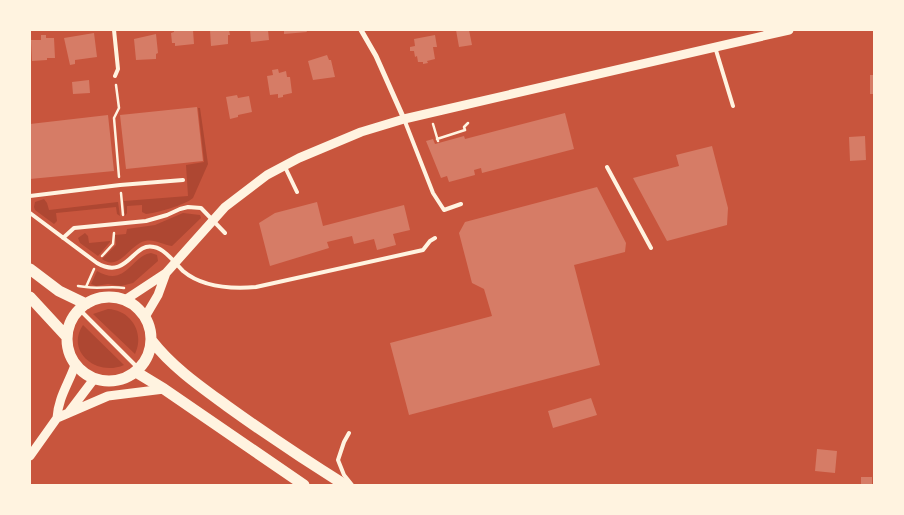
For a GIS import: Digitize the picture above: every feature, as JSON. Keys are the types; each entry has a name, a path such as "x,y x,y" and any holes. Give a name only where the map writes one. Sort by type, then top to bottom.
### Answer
{"main road":[{"path":"30,268 82,307"},
{"path":"30,297 66,336"},
{"path":"109,297 126,300 137,307 145,317 150,328 152,341 148,356 138,371 123,380 101,381 94,379 75,365 68,349 66,336 71,320 82,307 93,300 109,297"},
{"path":"152,341 166,356 211,394 345,485"},
{"path":"138,371 304,485"}],"street":[{"path":"360,30 376,56 404,119"},
{"path":"126,300 166,273 214,219 245,191 284,165 361,132 404,119 789,30"},
{"path":"145,317 158,295 166,273"},
{"path":"57,418 57,404 75,365"},
{"path":"69,413 94,379"},
{"path":"30,456 57,418 108,396 164,389"}],"lane":[{"path":"114,30 118,70 115,76"},
{"path":"715,47 733,106"},
{"path":"404,119 433,193 444,210 461,204"},
{"path":"284,165 297,192"},
{"path":"607,167 651,248"},
{"path":"30,196 120,185 183,180"},
{"path":"63,238 74,228 146,221 188,207 201,208 214,219 225,233"},
{"path":"30,213 106,268 120,267 147,247 153,246 198,280 232,288 256,288 423,250 430,240 435,238"},
{"path":"82,307 138,371"},
{"path":"349,433 338,460 344,475 352,485"}],"path":[{"path":"115,76 119,108"},
{"path":"433,122 438,140 465,130 464,127 468,123"},
{"path":"106,252 111,246"},
{"path":"88,282 94,269"},
{"path":"86,287 130,287"}],"shaded area":[{"path":"198,108 200,108 208,164 193,198 171,208 146,214 142,212 142,205 127,206 125,216 124,201 188,196 186,165 204,162"},
{"path":"44,199 49,210 118,202 120,216 117,214 116,207 56,213 57,221 54,224 35,210 35,202"},
{"path":"183,213 200,215 201,218 172,246 145,241 134,247 119,260 108,262 102,259 116,245 115,235 126,234 127,229 155,225"},
{"path":"85,233 88,236 89,243 110,242 98,256 80,243 78,238"},
{"path":"151,253 157,255 158,261 133,283 121,286 108,284 96,286 91,284 97,271 115,276 122,274 138,259"},
{"path":"108,309 116,310 123,314 134,324 138,338 135,354 93,314"},
{"path":"83,325 124,365 104,368 94,365 87,360 81,353 78,344 78,335"}],"building":[{"path":"174,30 193,30 194,44 175,46 175,43 172,43 171,33"},
{"path":"210,30 229,30 228,44 211,46"},
{"path":"250,30 268,30 269,40 251,42"},
{"path":"284,30 306,30 307,32 284,34"},
{"path":"456,30 469,30 472,45 459,47"},
{"path":"94,33 97,57 75,60 75,64 70,65 64,38"},
{"path":"156,34 158,53 156,54 156,59 136,60 134,39"},
{"path":"41,35 46,35 46,38 54,38 55,58 32,61 31,40 41,40"},
{"path":"435,35 437,47 433,47 435,59 423,64 423,62 418,62 414,51 410,51 410,47 415,46 414,39"},
{"path":"327,55 329,60 331,60 335,77 313,80 308,61"},
{"path":"278,69 279,73 286,71 287,77 290,77 292,93 278,98 278,94 270,95 267,76 273,75 272,70"},
{"path":"870,75 874,75 874,94 870,94"},
{"path":"89,80 90,93 73,94 72,82"},
{"path":"237,95 238,98 249,96 252,112 230,119 226,97"},
{"path":"197,107 203,161 126,169 120,115"},
{"path":"565,113 574,149 482,173 481,168 474,170 475,175 449,182 447,176 441,178 426,141 433,139 435,144 464,136 465,139"},
{"path":"108,115 114,171 30,179 30,124"},
{"path":"865,136 866,160 850,161 849,137"},
{"path":"712,146 728,208 727,225 667,241 633,178 679,166 676,155"},
{"path":"597,187 626,243 625,252 574,265 600,365 409,415 390,343 492,316 484,289 472,283 459,233 465,222"},
{"path":"317,202 323,226 404,205 410,230 393,234 396,245 377,250 374,239 354,244 352,236 327,242 329,248 270,266 259,223 275,213"},
{"path":"591,398 597,415 553,428 548,411"},
{"path":"817,449 837,451 835,473 815,471"},
{"path":"861,477 872,477 872,485 861,485"}]}
